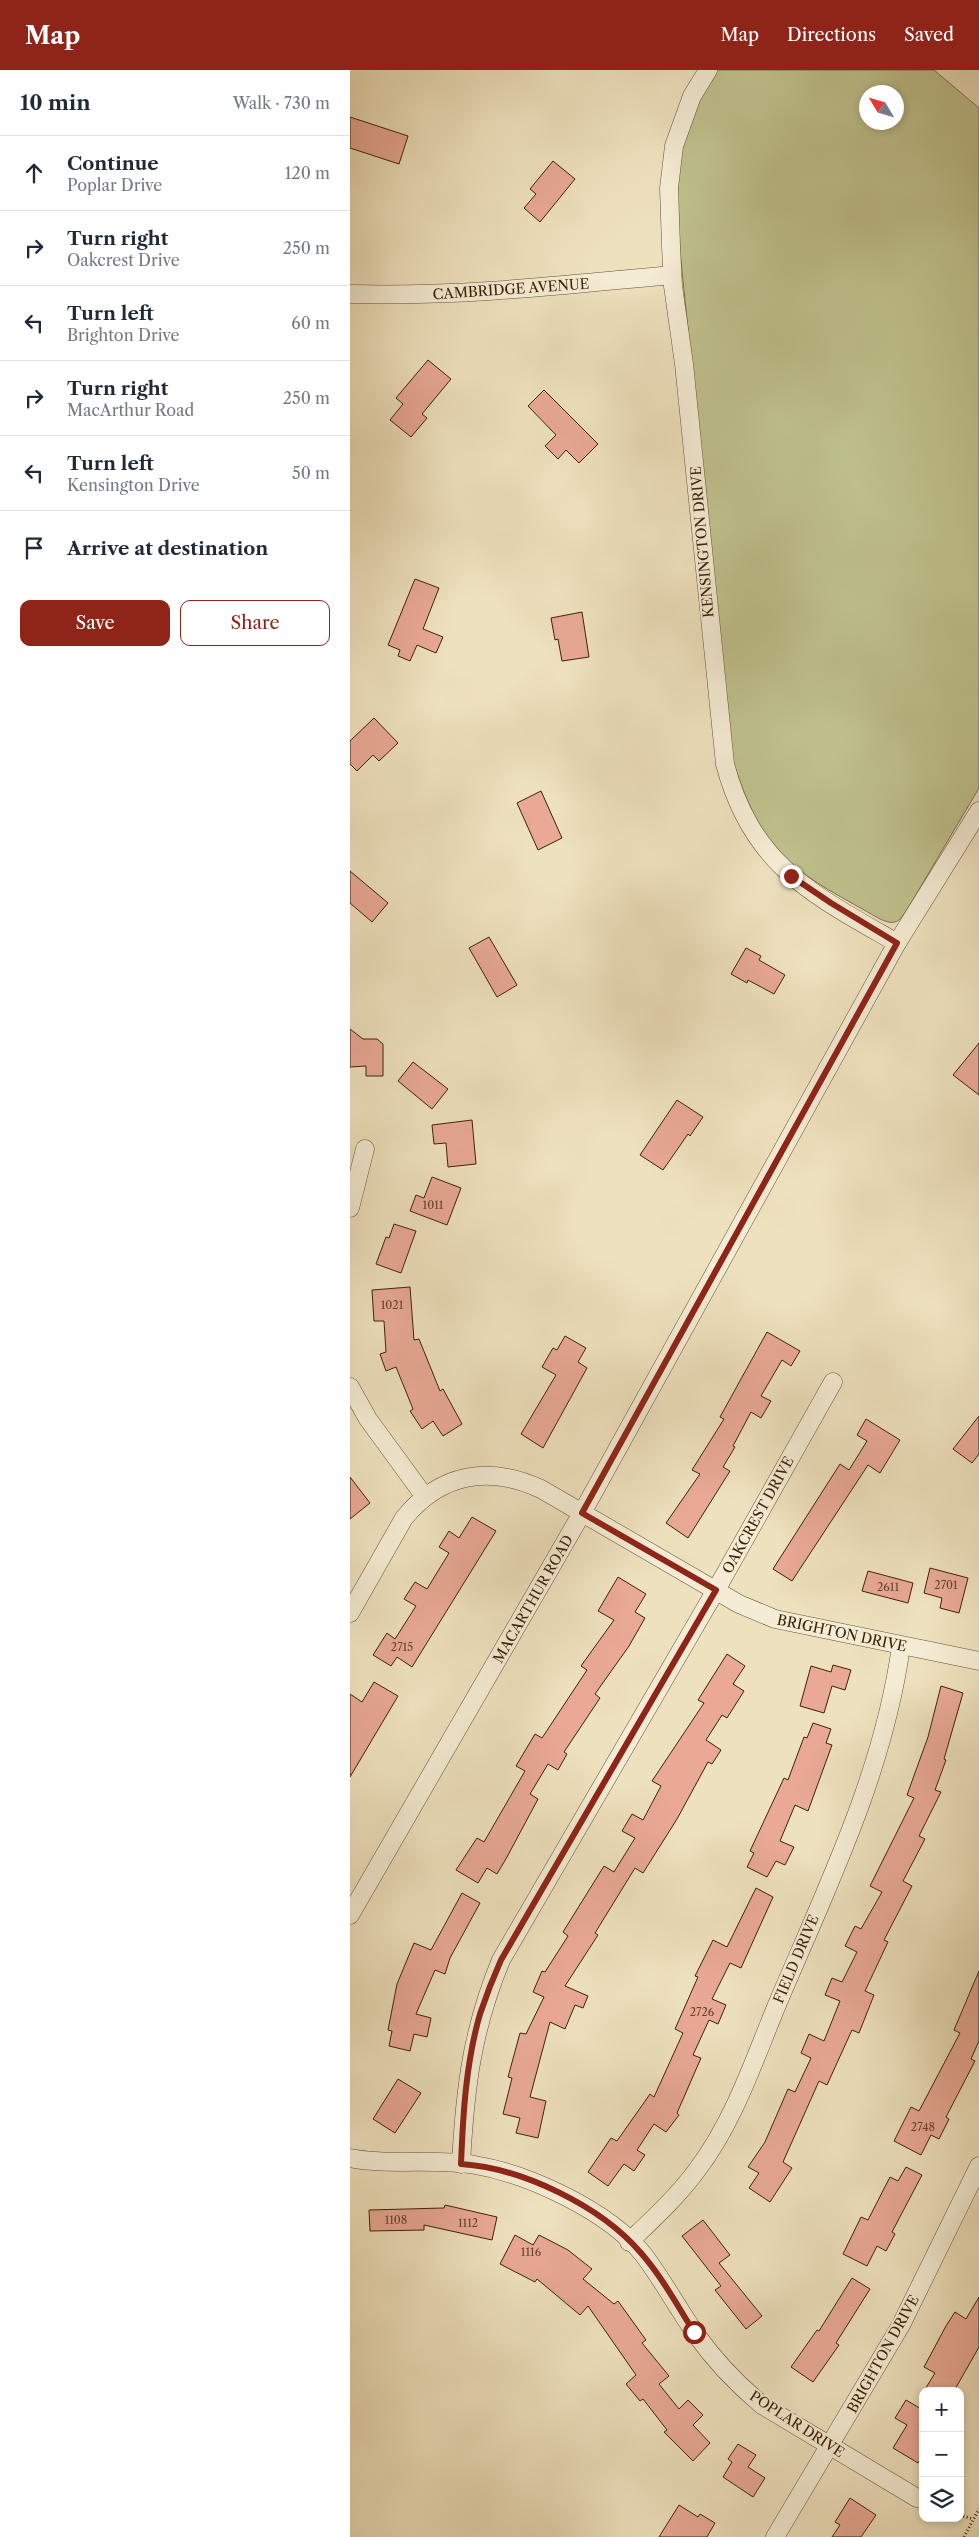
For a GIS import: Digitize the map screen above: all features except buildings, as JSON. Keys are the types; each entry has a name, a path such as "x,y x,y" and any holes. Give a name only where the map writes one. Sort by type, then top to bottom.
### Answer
{"street":[{"name":"KENSINGTON DRIVE","path":"708,70 692,96 674,146 669,188 672,275 684,364 722,745 731,784 755,836 778,864 831,903 897,943"},
{"name":"CAMBRIDGE AVENUE","path":"350,294 428,295 499,292 672,275"},
{"name":"MACARTHUR ROAD","path":"350,1915 582,1513 897,943 979,811"},
{"path":"350,1208 365,1149"},
{"name":"OAKCREST DRIVE","path":"461,2164 471,2055 480,2015 501,1960 716,1590 833,1382"},
{"path":"350,1387 368,1419 425,1497"},
{"name":"BRIGHTON DRIVE","path":"350,1613 404,1518 425,1497 435,1489 462,1478 500,1476 525,1482 740,1604 775,1619 979,1661"},
{"name":"FIELD DRIVE","path":"629,2242 653,2220 697,2170 729,2118 846,1840 871,1774 897,1676 901,1646"},
{"name":"POPLAR DRIVE","path":"350,2158 461,2164 497,2170 543,2185 580,2204 629,2242 656,2272 714,2358 744,2390 762,2405 917,2498"},
{"name":"BRIGHTON DRIVE","path":"776,2537 831,2446 910,2307 979,2166"}],"path":[{"path":"964,2537 979,2509"},
{"path":"964,2516 973,2520"}],"green space":[{"path":"715,70 934,70 979,108 979,788 911,903 901,918 894,922 878,918 827,889 791,864 781,854 757,821 732,758 676,199 678,160 681,147 691,117"}],"route":[{"path":"694,2332 656,2272 640,2252 609,2224 580,2204 543,2185 497,2170 461,2164 462,2132 471,2055 480,2015 501,1960 716,1590 582,1513 897,943 870,928 791,876"}]}
